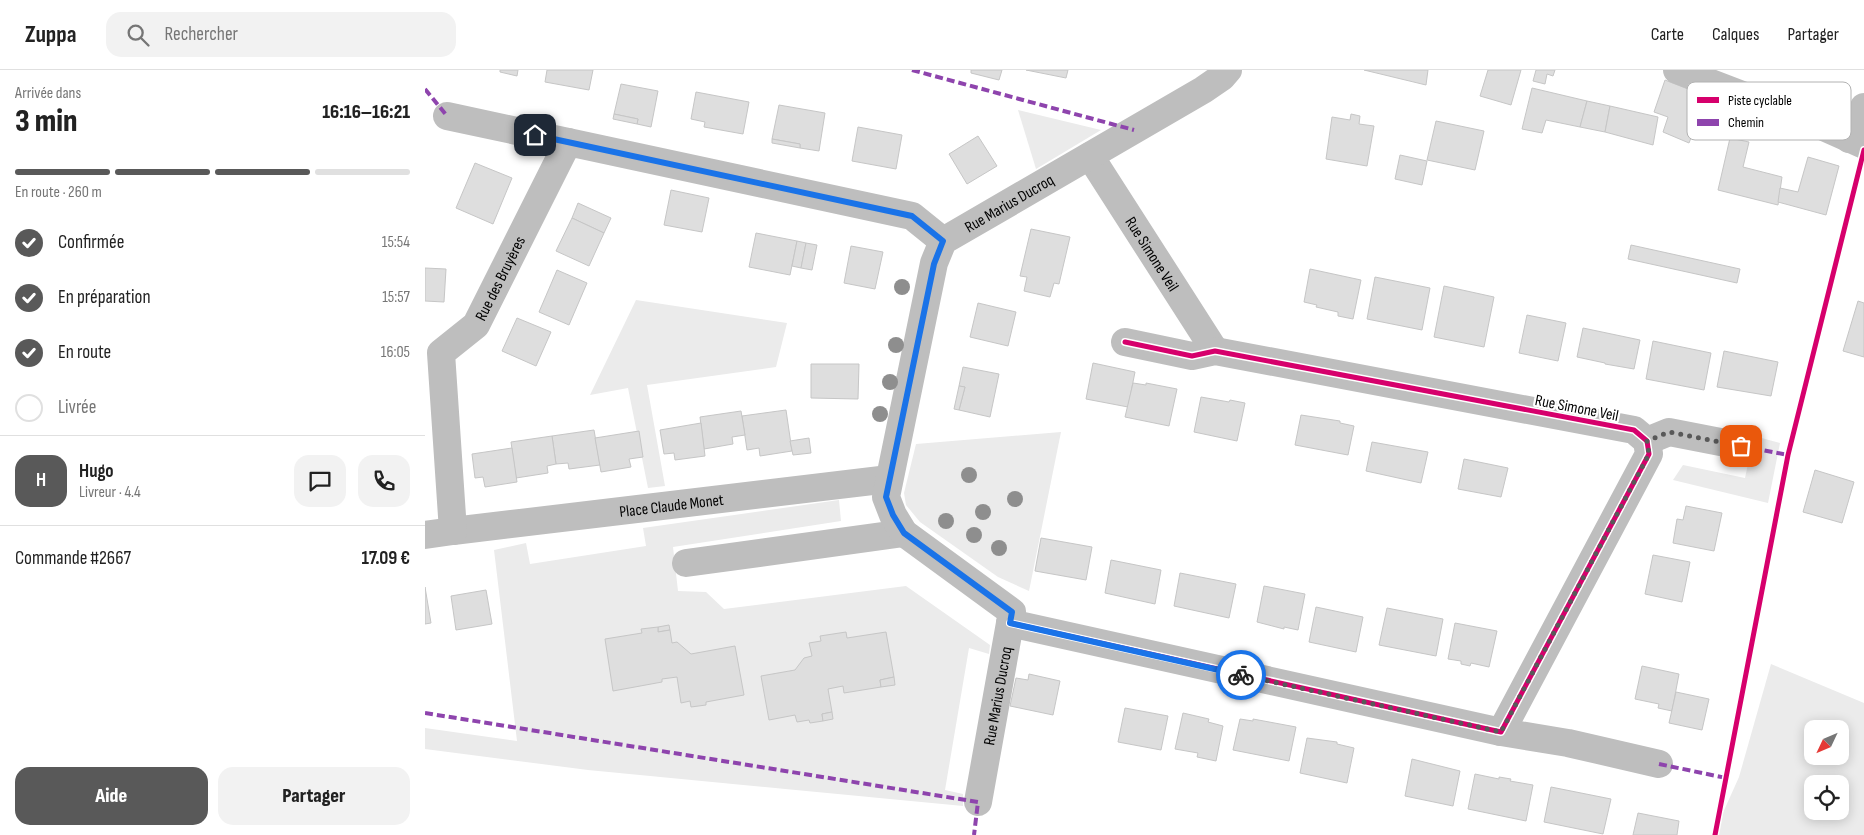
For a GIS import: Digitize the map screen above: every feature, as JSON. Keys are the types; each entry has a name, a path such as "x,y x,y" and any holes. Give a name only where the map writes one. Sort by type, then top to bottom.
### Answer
{"street":[{"name":"Rue Marius Ducroq","path":"943,241 1203,90 1222,77 1228,70"},
{"path":"1677,70 1708,82"},
{"path":"1857,142 1864,107"},
{"path":"447,116 912,216 943,241 934,264 886,497 893,515 904,533 1012,612 1010,623 1501,732 1568,743 1659,764"},
{"name":"Rue des Bruyères","path":"453,531 433,352 475,325 568,142"},
{"name":"Rue Simone Veil","path":"1090,156 1215,352"},
{"name":"Rue Simone Veil","path":"1125,342 1192,356 1215,352 1634,430 1647,441"},
{"path":"1501,732 1649,454 1647,441 1669,432 1741,446"},
{"name":"Place Claude Monet","path":"453,531 889,479"},
{"path":"425,535 453,531"},
{"path":"686,563 904,533"},
{"name":"Rue Marius Ducroq","path":"978,802 1010,623"}],"shaded area":[{"path":"1018,110 1101,130 1036,169"},
{"path":"636,300 787,323 776,367 647,385 665,486 648,488 628,388 590,395"},
{"path":"1061,432 1029,591 998,577 920,522 906,505 904,493 916,444"},
{"path":"1754,436 1780,443 1768,503 1673,480 1683,465 1745,478"},
{"path":"839,500 841,521 673,547 678,591 706,592 724,609 906,586 990,645 989,654 969,648 945,790 963,794 963,806 588,770 425,749 425,728 517,741 494,550 526,543 530,564 646,546 643,528"},
{"path":"1771,664 1864,703 1864,835 1713,835 1739,777"}],"building":[{"path":"500,70 518,70 517,76 500,72"},
{"path":"547,70 593,70 589,90 545,82"},
{"path":"971,70 1002,70 999,80 971,73"},
{"path":"1026,70 1068,70 1066,78"},
{"path":"1364,70 1428,70 1426,85"},
{"path":"1488,70 1521,70 1511,105 1480,96"},
{"path":"1536,70 1555,70 1553,76 1547,74 1545,84 1533,81"},
{"path":"1665,80 1687,89 1687,140 1690,140 1689,143 1663,132 1668,117 1654,112"},
{"path":"621,84 658,91 651,127 637,124 638,119 614,114"},
{"path":"1532,88 1587,101 1580,127 1546,120 1542,133 1522,129"},
{"path":"696,92 749,102 743,134 704,127 705,122 691,119"},
{"path":"1587,101 1610,106 1605,132 1580,127"},
{"path":"779,105 825,113 819,151 800,148 800,144 772,139"},
{"path":"1610,106 1658,117 1653,145 1605,132"},
{"path":"614,114 638,119 637,124 613,119"},
{"path":"1351,114 1360,116 1359,124 1374,126 1367,166 1326,159 1332,117 1350,120"},
{"path":"1436,121 1484,131 1475,170 1427,160"},
{"path":"858,127 902,135 896,169 852,161"},
{"path":"978,136 997,166 967,184 949,154"},
{"path":"772,139 800,144 800,148 772,143"},
{"path":"1730,140 1749,142 1743,167 1782,177 1778,205 1718,190"},
{"path":"1400,155 1427,161 1422,185 1395,179"},
{"path":"1808,157 1839,166 1826,215 1778,202 1780,188 1798,192"},
{"path":"475,163 512,178 493,224 456,208"},
{"path":"671,190 709,198 702,232 664,225"},
{"path":"578,203 611,218 604,233 572,218"},
{"path":"572,218 604,233 589,266 556,251"},
{"path":"1031,229 1070,237 1059,284 1054,283 1050,297 1024,291 1027,277 1020,276"},
{"path":"756,233 797,241 790,275 749,267"},
{"path":"797,241 806,243 801,268 792,266"},
{"path":"806,243 817,245 812,270 801,268"},
{"path":"1631,245 1740,269 1737,283 1628,259"},
{"path":"851,246 883,252 875,289 844,283"},
{"path":"425,268 446,269 444,302 425,301"},
{"path":"1310,269 1361,280 1353,319 1338,316 1338,312 1304,302"},
{"path":"557,270 587,283 569,325 539,312"},
{"path":"1375,277 1430,288 1422,330 1367,319"},
{"path":"1444,286 1494,297 1484,347 1434,337"},
{"path":"1858,301 1864,303 1864,357 1843,351"},
{"path":"978,303 1016,312 1008,346 970,337"},
{"path":"1527,315 1566,323 1558,361 1519,353"},
{"path":"517,318 551,332 536,366 502,351"},
{"path":"1583,328 1640,340 1634,369 1577,357"},
{"path":"1653,341 1711,353 1704,390 1646,379"},
{"path":"1724,351 1778,362 1771,396 1717,387"},
{"path":"1093,363 1135,372 1128,407 1086,399"},
{"path":"811,364 859,364 858,399 811,398"},
{"path":"963,367 999,374 990,417 959,410 965,387 959,386"},
{"path":"1133,383 1146,385 1146,383 1177,389 1169,426 1125,417"},
{"path":"959,386 965,387 959,410 954,409"},
{"path":"1201,397 1245,403 1237,441 1194,432"},
{"path":"786,410 792,451 760,456 759,448 747,450 742,416"},
{"path":"741,411 745,435 732,437 733,444 704,449 700,417"},
{"path":"1301,415 1340,421 1340,423 1354,426 1348,455 1295,445"},
{"path":"701,423 705,456 675,460 674,453 664,454 660,430"},
{"path":"594,430 600,465 569,469 568,463 556,464 552,436"},
{"path":"639,431 643,457 629,459 631,467 601,472 595,438"},
{"path":"552,436 556,464 547,466 548,473 516,478 511,442"},
{"path":"809,438 811,453 793,455 790,441"},
{"path":"1372,442 1428,452 1421,483 1366,471"},
{"path":"512,448 517,482 485,487 483,477 475,478 472,454"},
{"path":"1464,459 1508,468 1501,497 1458,489"},
{"path":"1815,470 1854,482 1842,523 1803,512"},
{"path":"1686,506 1722,513 1714,551 1673,543 1677,519 1683,520"},
{"path":"1041,538 1092,547 1086,580 1035,571"},
{"path":"1653,555 1690,562 1682,602 1645,594"},
{"path":"1111,560 1161,570 1155,604 1105,593"},
{"path":"1180,573 1236,584 1229,618 1174,606"},
{"path":"1264,586 1305,594 1298,630 1284,627 1284,629 1257,622"},
{"path":"425,587 431,623 425,624"},
{"path":"486,590 492,624 456,630 451,596"},
{"path":"1316,607 1363,617 1356,652 1309,642"},
{"path":"1387,608 1443,619 1436,656 1379,645"},
{"path":"1455,623 1497,631 1489,667 1471,663 1470,666 1461,664 1461,661 1448,659"},
{"path":"669,625 670,630 658,632 658,627"},
{"path":"658,627 658,632 670,630 672,643 677,642 691,654 735,646 744,695 706,702 706,705 691,707 690,701 681,703 677,677 662,679 662,682 613,691 605,639 642,633 641,629"},
{"path":"846,632 847,638 886,632 894,677 880,680 881,687 844,693 843,686 828,689 832,712 822,714 823,721 810,723 809,720 797,722 795,715 769,720 761,676 795,670 804,658 812,656 809,643 821,641 820,636"},
{"path":"1642,666 1679,674 1672,711 1658,708 1659,704 1635,699"},
{"path":"1029,674 1060,681 1053,715 1010,706 1016,678 1028,680"},
{"path":"894,677 895,685 881,687 880,680"},
{"path":"1676,692 1709,699 1702,730 1669,723"},
{"path":"1125,708 1168,716 1161,750 1118,742"},
{"path":"832,712 833,719 823,721 822,714"},
{"path":"1183,713 1209,719 1208,722 1223,726 1216,761 1197,757 1198,753 1175,749"},
{"path":"1240,719 1253,721 1253,719 1296,727 1289,761 1233,750"},
{"path":"1307,738 1337,742 1337,744 1354,748 1347,783 1300,773"},
{"path":"1412,759 1460,771 1453,806 1405,796"},
{"path":"1475,774 1499,779 1499,777 1511,779 1510,781 1533,785 1526,821 1468,809"},
{"path":"1551,787 1611,799 1603,834 1544,822"},
{"path":"1638,813 1679,821 1677,835 1633,835"}],"marked path":[{"path":"912,70 1134,130"},
{"path":"425,89 447,116"},
{"path":"1741,446 1788,455"},
{"path":"425,713 978,802 974,835"},
{"path":"1659,764 1726,778"}],"cycle path":[{"path":"1715,835 1788,455 1864,150"},
{"path":"1010,623 1501,732 1649,454 1647,441 1634,430 1215,351 1192,356 1125,342"}],"way so far":[{"path":"1241,675 1501,732 1649,454 1647,441 1669,432 1741,446"}],"route":[{"path":"535,135 912,216 943,241 934,264 886,497 893,515 904,533 1012,612 1010,623 1241,675"}]}
